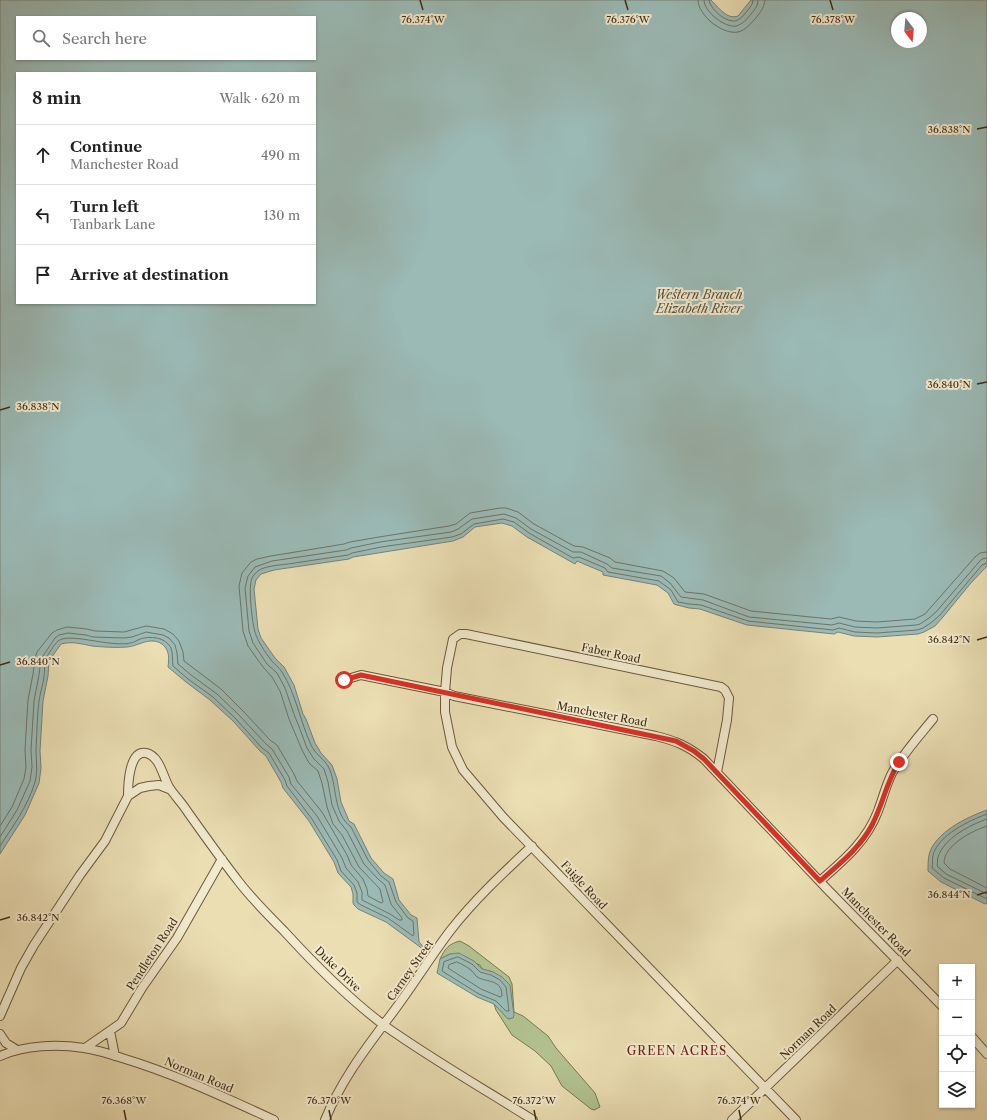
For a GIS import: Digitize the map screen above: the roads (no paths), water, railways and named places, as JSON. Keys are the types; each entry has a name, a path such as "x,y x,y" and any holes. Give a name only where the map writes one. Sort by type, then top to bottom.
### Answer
{"street":[{"name":"Faigle Road","path":"466,634 460,634 453,639 446,668 445,692 448,730 452,747 463,770 503,817 796,1120"},
{"name":"Faber Road","path":"466,634 719,686 725,690 729,698 717,772"},
{"name":"Manchester Road","path":"344,680 361,675 445,692 454,696 676,741 694,751 717,772 820,881 939,1003"},
{"path":"820,881 855,848 865,836 878,811 892,774 899,762 933,719"},
{"name":"Duke Drive","path":"0,1016 21,969 34,945 105,841 128,796 130,770 134,759 137,755 142,753 150,755 155,760 170,789 240,884 337,985 384,1024 445,1065 533,1120"},
{"path":"128,796 140,788 149,786 159,785 170,789"},
{"name":"Carney Street","path":"325,1120 331,1104 360,1056 450,932 480,896 532,846"},
{"name":"Pendleton Road","path":"85,1048 121,1023 142,988 177,938 222,860"},
{"name":"Norman Road","path":"732,1120 898,960"},
{"path":"110,1031 115,1056"},
{"path":"0,1034 6,1043 17,1050"},
{"path":"975,1040 987,1054"},
{"name":"Norman Road","path":"0,1056 17,1050 46,1046 85,1048 171,1074 274,1120"}],"water":[{"name":"Western Branch Elizabeth River","path":"0,0 711,0 726,15 734,17 738,16 751,0 987,0 987,566 935,626 918,634 877,637 854,636 838,632 834,634 747,625 700,609 674,604 668,593 657,585 603,575 603,572 577,561 575,564 527,537 512,526 502,523 475,527 463,537 453,541 274,570 261,574 256,580 254,589 258,629 261,638 275,658 284,667 294,685 303,714 315,743 321,753 332,765 337,779 341,802 349,821 354,824 371,858 384,873 393,879 399,900 411,915 417,918 419,942 427,952 386,922 358,909 354,905 351,887 338,873 334,862 309,821 283,788 266,756 233,721 210,700 168,667 168,652 165,646 158,642 149,641 127,647 105,647 73,643 61,644 49,661 48,676 43,701 40,751 41,768 39,783 25,815 0,854"},
{"path":"987,810 987,903 985,904 941,882 928,871 928,865 932,847 944,833 970,817"},
{"path":"459,953 474,961 482,969 493,972 502,977 510,985 514,1015 513,1018 508,1019 494,1004 477,997 437,973 440,959 450,954"}],"district":[{"name":"GREEN ACRES","path":"677,1050"}]}
